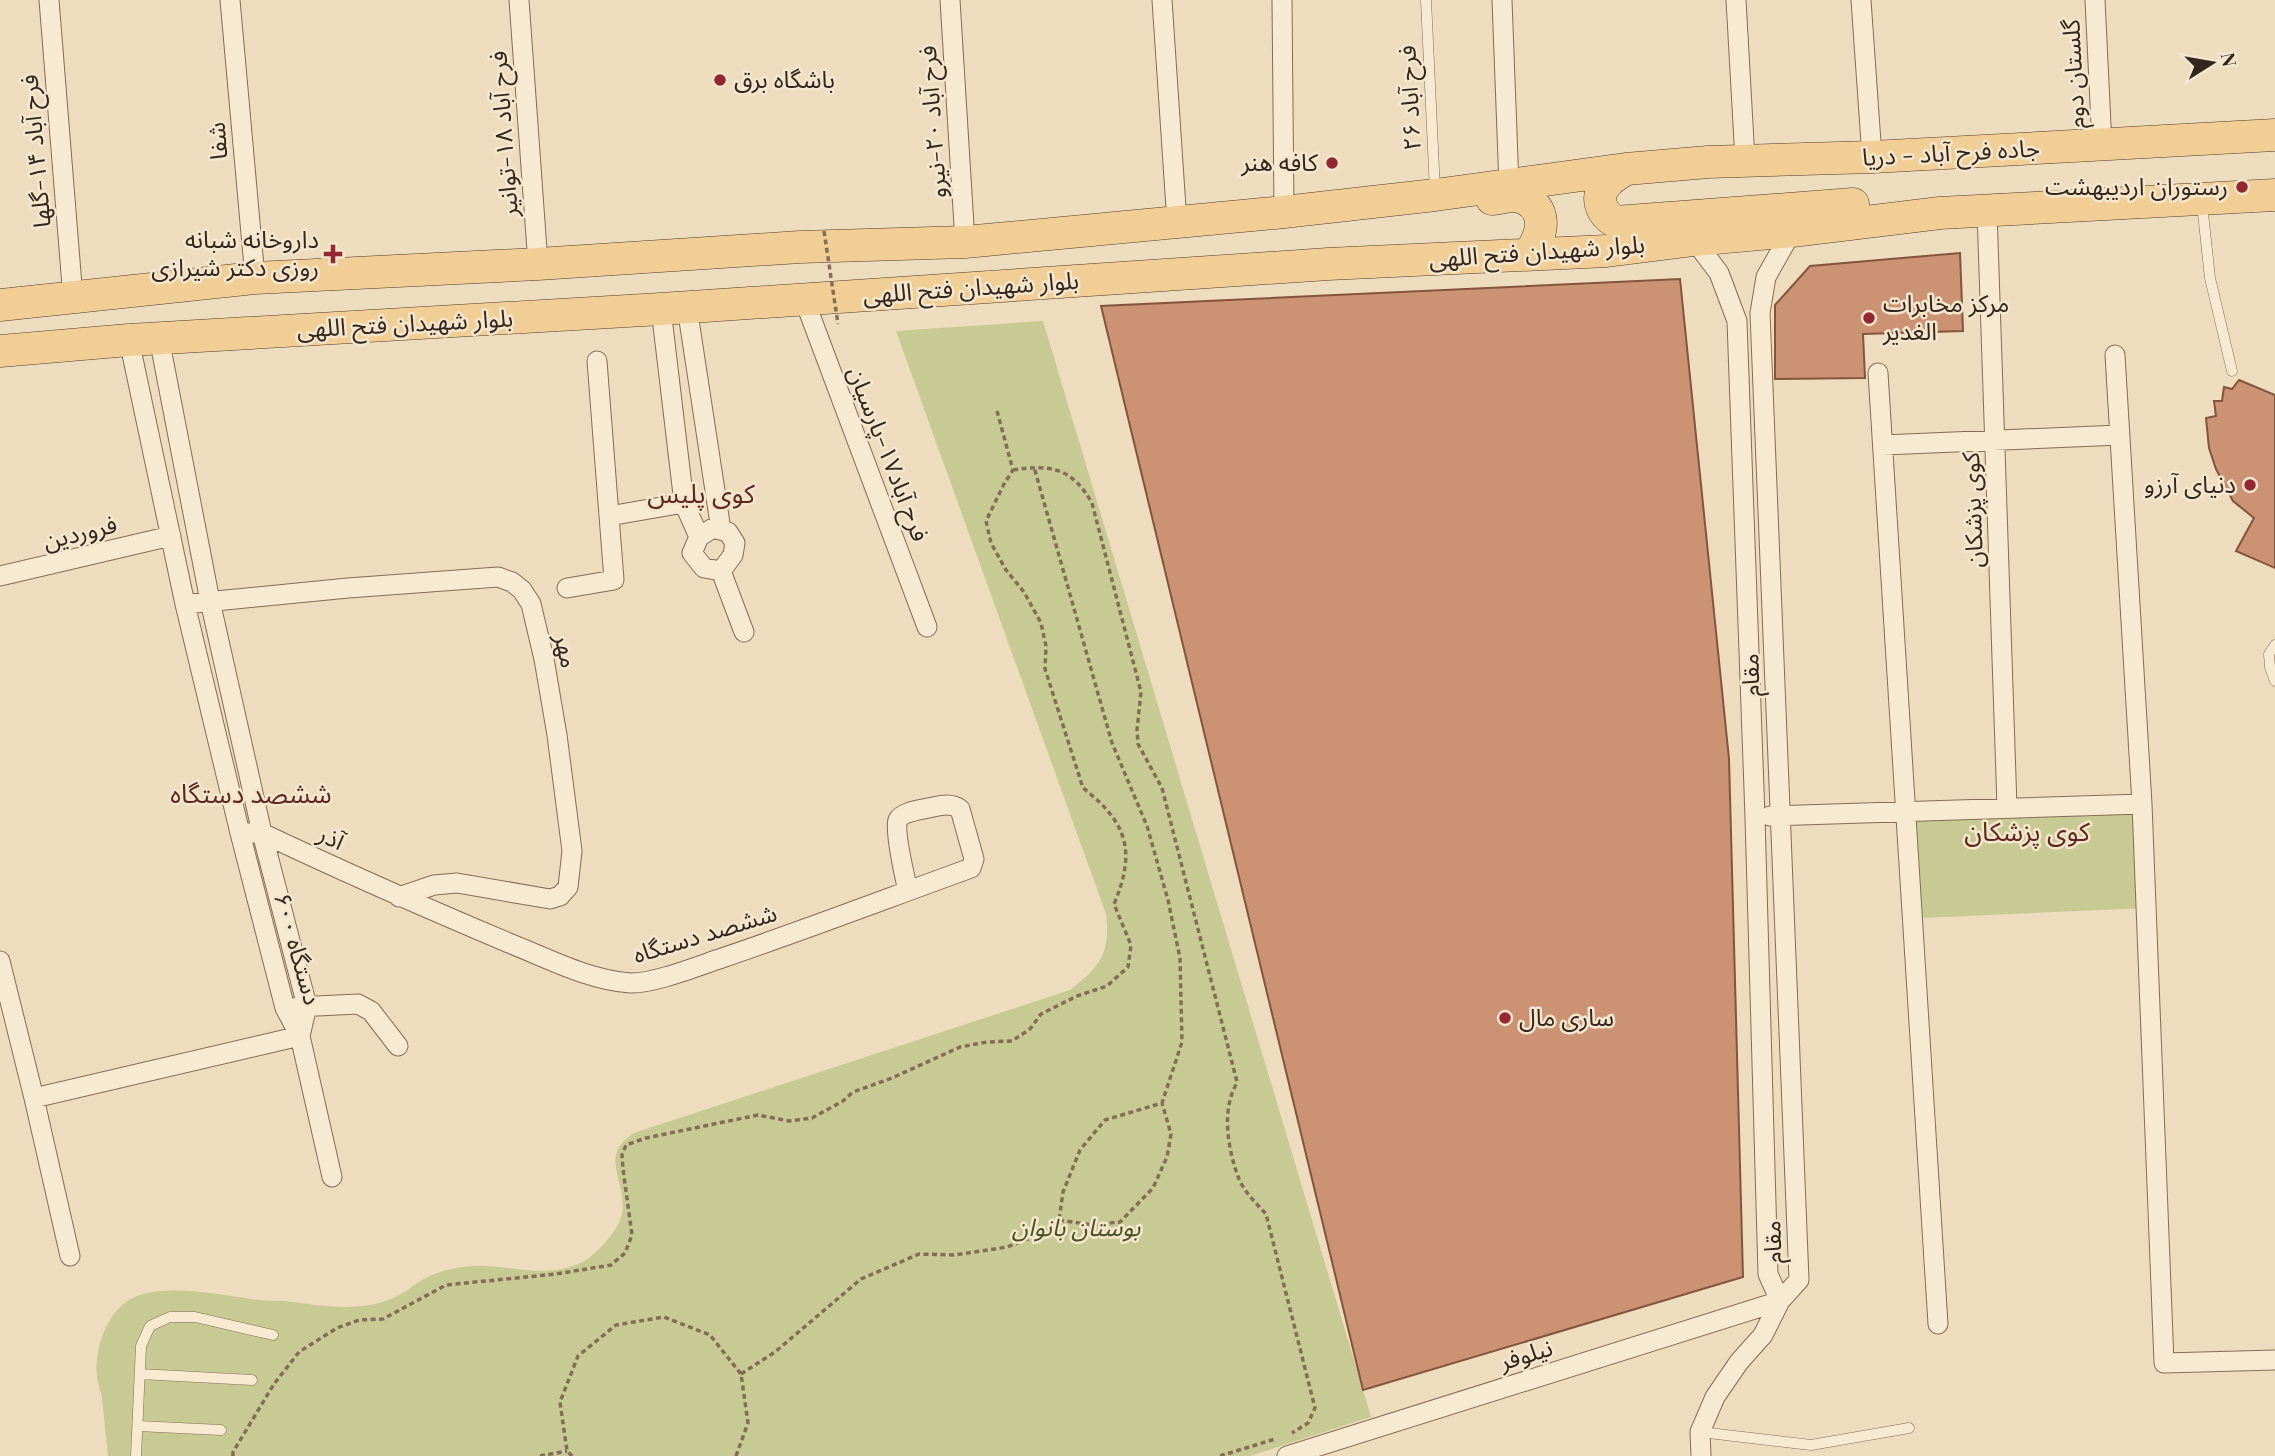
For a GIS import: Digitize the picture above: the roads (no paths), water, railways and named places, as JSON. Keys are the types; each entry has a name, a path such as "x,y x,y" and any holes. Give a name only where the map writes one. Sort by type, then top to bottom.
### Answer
{"main road":[{"name":"جاده فرح آباد - دریا","path":"1626,169 1745,160 1872,157 2275,135"},
{"name":"بلوار شهیدان فتح اللهی","path":"0,305 255,278 800,247 965,242 1284,212 1509,186 1626,169"},
{"path":"1626,169 1607,182 1601,192 1601,204 1606,217 1616,222 1853,204 1940,213 2275,195"},
{"path":"1361,203 1386,208 1517,196 1530,202 1540,212 1542,227 1539,239 1528,254"},
{"name":"بلوار شهیدان فتح اللهی","path":"0,351 144,339 674,308 1328,264 1607,251 1940,213"}],"street":[{"name":"فرح آباد ۱۴-گلها","path":"49,0 73,298"},
{"name":"شفا","path":"230,0 255,278"},
{"name":"فرح آباد ۱۸-توانیر","path":"519,0 538,264"},
{"name":"فرح آباد ۲۰-نیرو","path":"950,0 965,242"},
{"path":"1162,0 1177,223"},
{"path":"1282,0 1284,212"},
{"path":"1502,0 1509,186"},
{"path":"1735,0 1745,160"},
{"path":"1861,0 1872,157"},
{"name":"گلستان دوم","path":"2095,0 2102,145"},
{"name":"کوی پزشکان","path":"1987,211 2007,807"},
{"name":"مقام","path":"1694,240 1719,273 1737,321 1768,1274 1780,1301 1799,1280 1760,313 1766,277 1792,231"},
{"name":"فرح آباد۱۷-پارسیان","path":"804,299 927,626"},
{"path":"674,308 684,503 699,537"},
{"path":"674,308 721,530"},
{"name":"۶۰۰ دستگاه","path":"144,339 171,536 185,604 285,1008 300,1036"},
{"name":"۶۰۰ دستگاه","path":"144,339 210,601 262,834 307,1006 300,1036"},
{"path":"2115,355 2143,804 2164,1363 2275,1360"},
{"path":"567,588 614,580 597,361"},
{"path":"1878,373 1938,1324"},
{"path":"1883,445 2120,435"},
{"path":"609,516 684,503"},
{"path":"713,528 728,532 735,543 733,555 721,571 704,568 692,553 699,537 713,528"},
{"name":"فروردین","path":"0,576 52,566 171,536"},
{"path":"721,571 744,632"},
{"name":"مهر","path":"185,604 348,587 498,577 512,582 531,604 557,735 572,851 568,887 560,896 550,899 443,883 399,897"},
{"name":"ششصد دستگاه","path":"399,897 582,972 632,983 673,974 908,891 971,868 975,859 960,810 955,806 949,804 904,814 898,820 897,831 908,891"},
{"path":"1755,817 2143,804"},
{"name":"آذر","path":"240,833 262,834 399,897"},
{"path":"0,961 70,1256"},
{"path":"285,1008 358,1004 371,1011 398,1046"},
{"path":"34,1098 300,1036 332,1177"},
{"path":"1701,1456 1700,1432 1715,1397 1739,1362 1763,1335 1780,1301"},
{"name":"نیلوفر","path":"1282,1447 1780,1301"}],"lane":[{"name":"فرح آباد ۲۶","path":"1426,0 1435,195"},
{"path":"2202,200 2210,278 2232,371"},
{"path":"2275,645 2269,654 2275,681"},
{"path":"136,1456 141,1346 150,1326 170,1317 195,1317 273,1335"},
{"path":"140,1374 252,1380"},
{"path":"138,1426 221,1430"},
{"path":"1700,1432 1811,1445 1909,1428"}],"place":[{"name":"باشگاه برق","path":"720,80"},
{"name":"کافه هنر","path":"1332,163"},
{"name":"رستوران اردیبهشت","path":"2242,187"},
{"name":"داروخانه شبانه روزی دکتر شیرازی","path":"333,254"},
{"name":"مرکز مخابرات الغدیر","path":"1869,318"},
{"name":"دنیای آرزو","path":"2250,485"},
{"name":"ساری مال","path":"1505,1018"}],"district":[{"name":"کوی پلیس","path":"701,494"},
{"name":"ششصد دستگاه","path":"251,794"},
{"name":"کوی پزشکان","path":"2027,832"}],"park label":[{"name":"بوستان بانوان","path":"1076,1228"}]}
